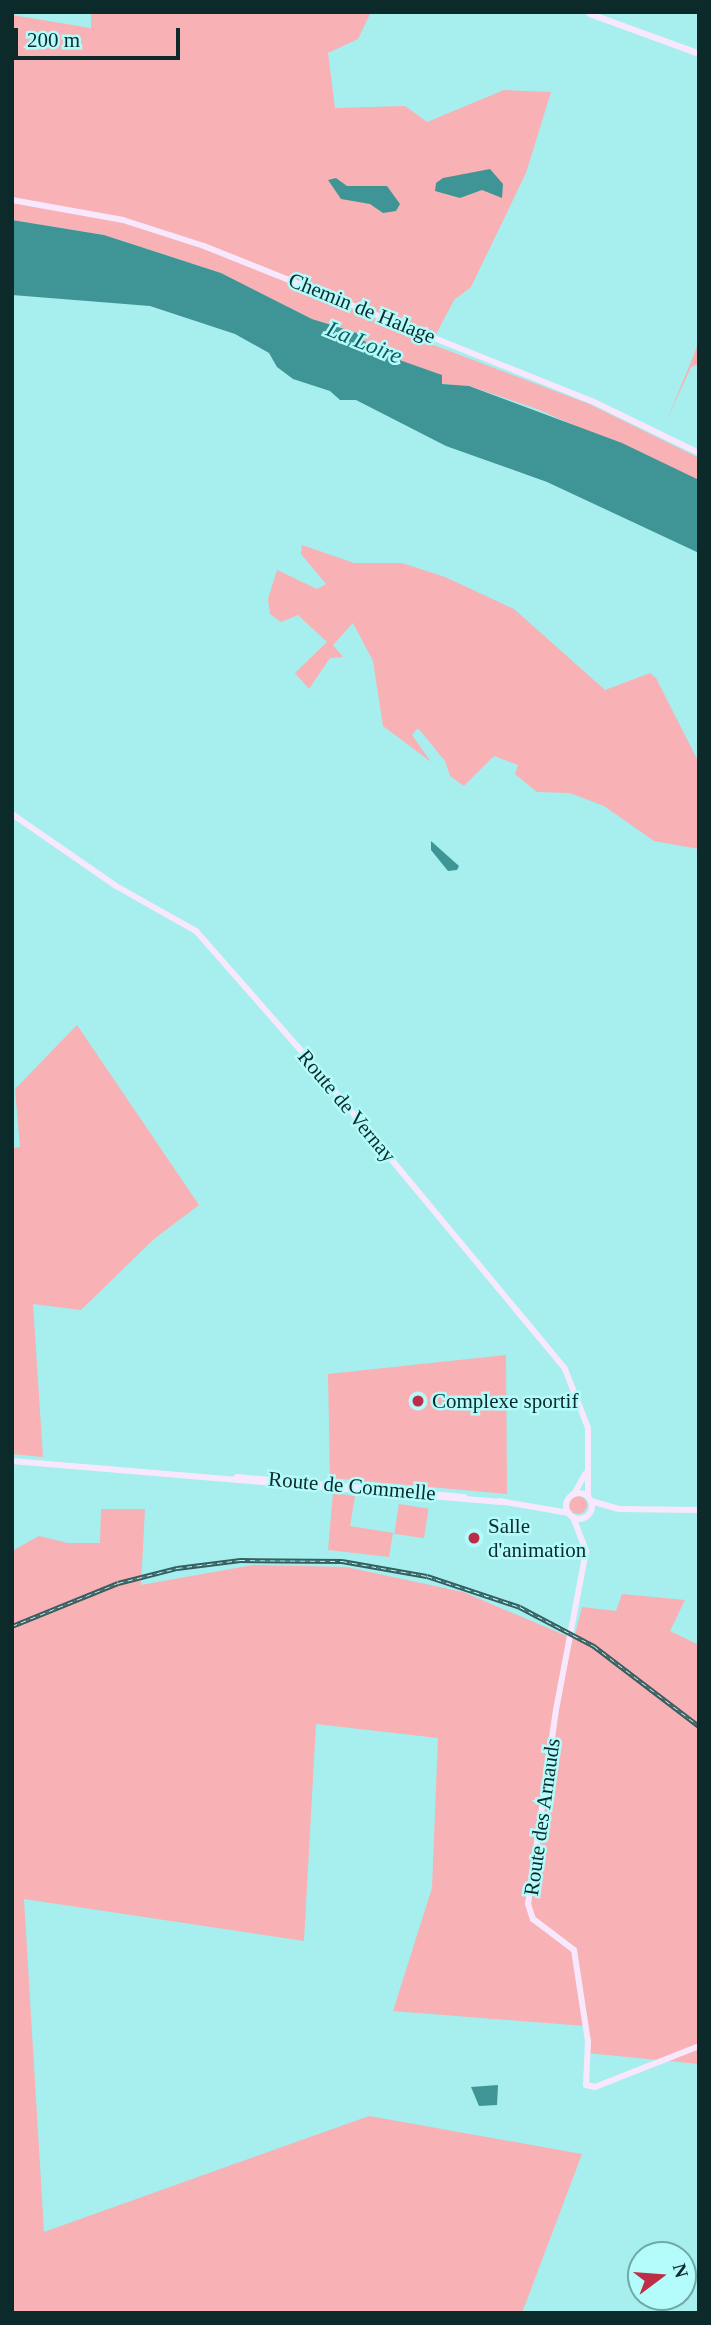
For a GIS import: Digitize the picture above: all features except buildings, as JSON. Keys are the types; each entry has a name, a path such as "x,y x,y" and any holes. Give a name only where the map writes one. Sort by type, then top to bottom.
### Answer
{"street":[{"path":"589,13 698,53"},
{"name":"Chemin de Halage","path":"12,200 123,220 204,246 592,401 699,453"},
{"name":"Route de Vernay","path":"12,814 116,886 181,920 209,942 565,1369 585,1412 589,1499 587,1516"},
{"name":"Route de Commelle","path":"12,1461 202,1477 297,1480 545,1506 571,1515 587,1516"},
{"name":"Route de Vernay","path":"568,1500 586,1472"},
{"path":"574,1494 606,1508"},
{"path":"568,1500 571,1515"},
{"name":"Route de Commelle","path":"545,1506 568,1500"},
{"path":"587,1516 606,1508 699,1510"},
{"name":"Route des Arnauds","path":"571,1515 582,1535 586,1551 556,1710 528,1904 533,1919 575,1950 588,2042 586,2085 596,2087 699,2046"},
{"name":"Route des Arnauds","path":"582,1535 587,1516"}],"shaded area":[{"path":"91,12 371,12 358,39 328,53 335,108 405,106 427,122 504,90 551,92 526,173 471,287 454,300 431,344 589,404 699,458 699,480 537,409 469,386 441,384 441,375 374,351 357,333 312,319 221,273 104,235 12,220 12,15 91,28"},
{"path":"699,342 699,364 691,367 667,420"},
{"path":"302,545 354,563 402,563 445,577 514,609 605,690 650,673 656,678 699,763 699,849 654,841 604,806 570,793 537,792 515,774 518,765 494,756 464,786 450,776 445,761 418,728 412,735 431,762 383,726 373,661 353,623 333,645 343,657 330,658 309,689 295,673 327,642 298,615 281,622 270,614 268,599 277,570 317,589 326,584 301,554"},
{"path":"77,1025 199,1205 154,1239 81,1310 33,1304 43,1457 12,1454 12,1148 20,1147 15,1089"},
{"name":"Complexe sportif","path":"506,1355 507,1494 330,1478 328,1374"},
{"path":"333,1493 355,1496 350,1526 393,1533 389,1557 328,1550"},
{"path":"574,1496 582,1496 587,1505 585,1512 574,1514 569,1509 569,1501"},
{"path":"399,1504 429,1509 424,1538 394,1534"},
{"path":"101,1509 145,1509 141,1585 253,1565 346,1567 463,1592 574,1639 582,1607 616,1611 622,1594 685,1600 670,1631 699,1645 699,2064 587,2053 585,2026 393,2011 432,1888 438,1738 316,1724 304,1941 24,1899 44,2232 369,2116 582,2154 522,2313 12,2313 12,1551 39,1536 68,1543 100,1543"}],"water":[{"path":"490,169 503,184 502,198 482,190 460,198 435,191 436,183 443,178"},
{"path":"336,178 347,186 387,186 400,204 396,211 383,213 370,204 341,199 328,180"},
{"name":"La Loire","path":"12,220 104,235 221,273 312,319 357,333 374,351 442,375 442,384 469,386 622,443 699,480 699,553 547,482 446,446 356,400 340,400 330,391 293,379 277,367 269,353 235,334 150,306 12,295"},
{"path":"431,841 459,866 457,870 448,871 431,850"},
{"path":"498,2085 497,2105 479,2106 471,2087"}],"railway":[{"path":"12,1626 118,1583 177,1568 240,1560 342,1561 427,1576 520,1607 594,1646 699,1726"}],"place":[{"name":"Complexe sportif","path":"418,1401"},
{"name":"Salle d'animation","path":"474,1538"}]}
